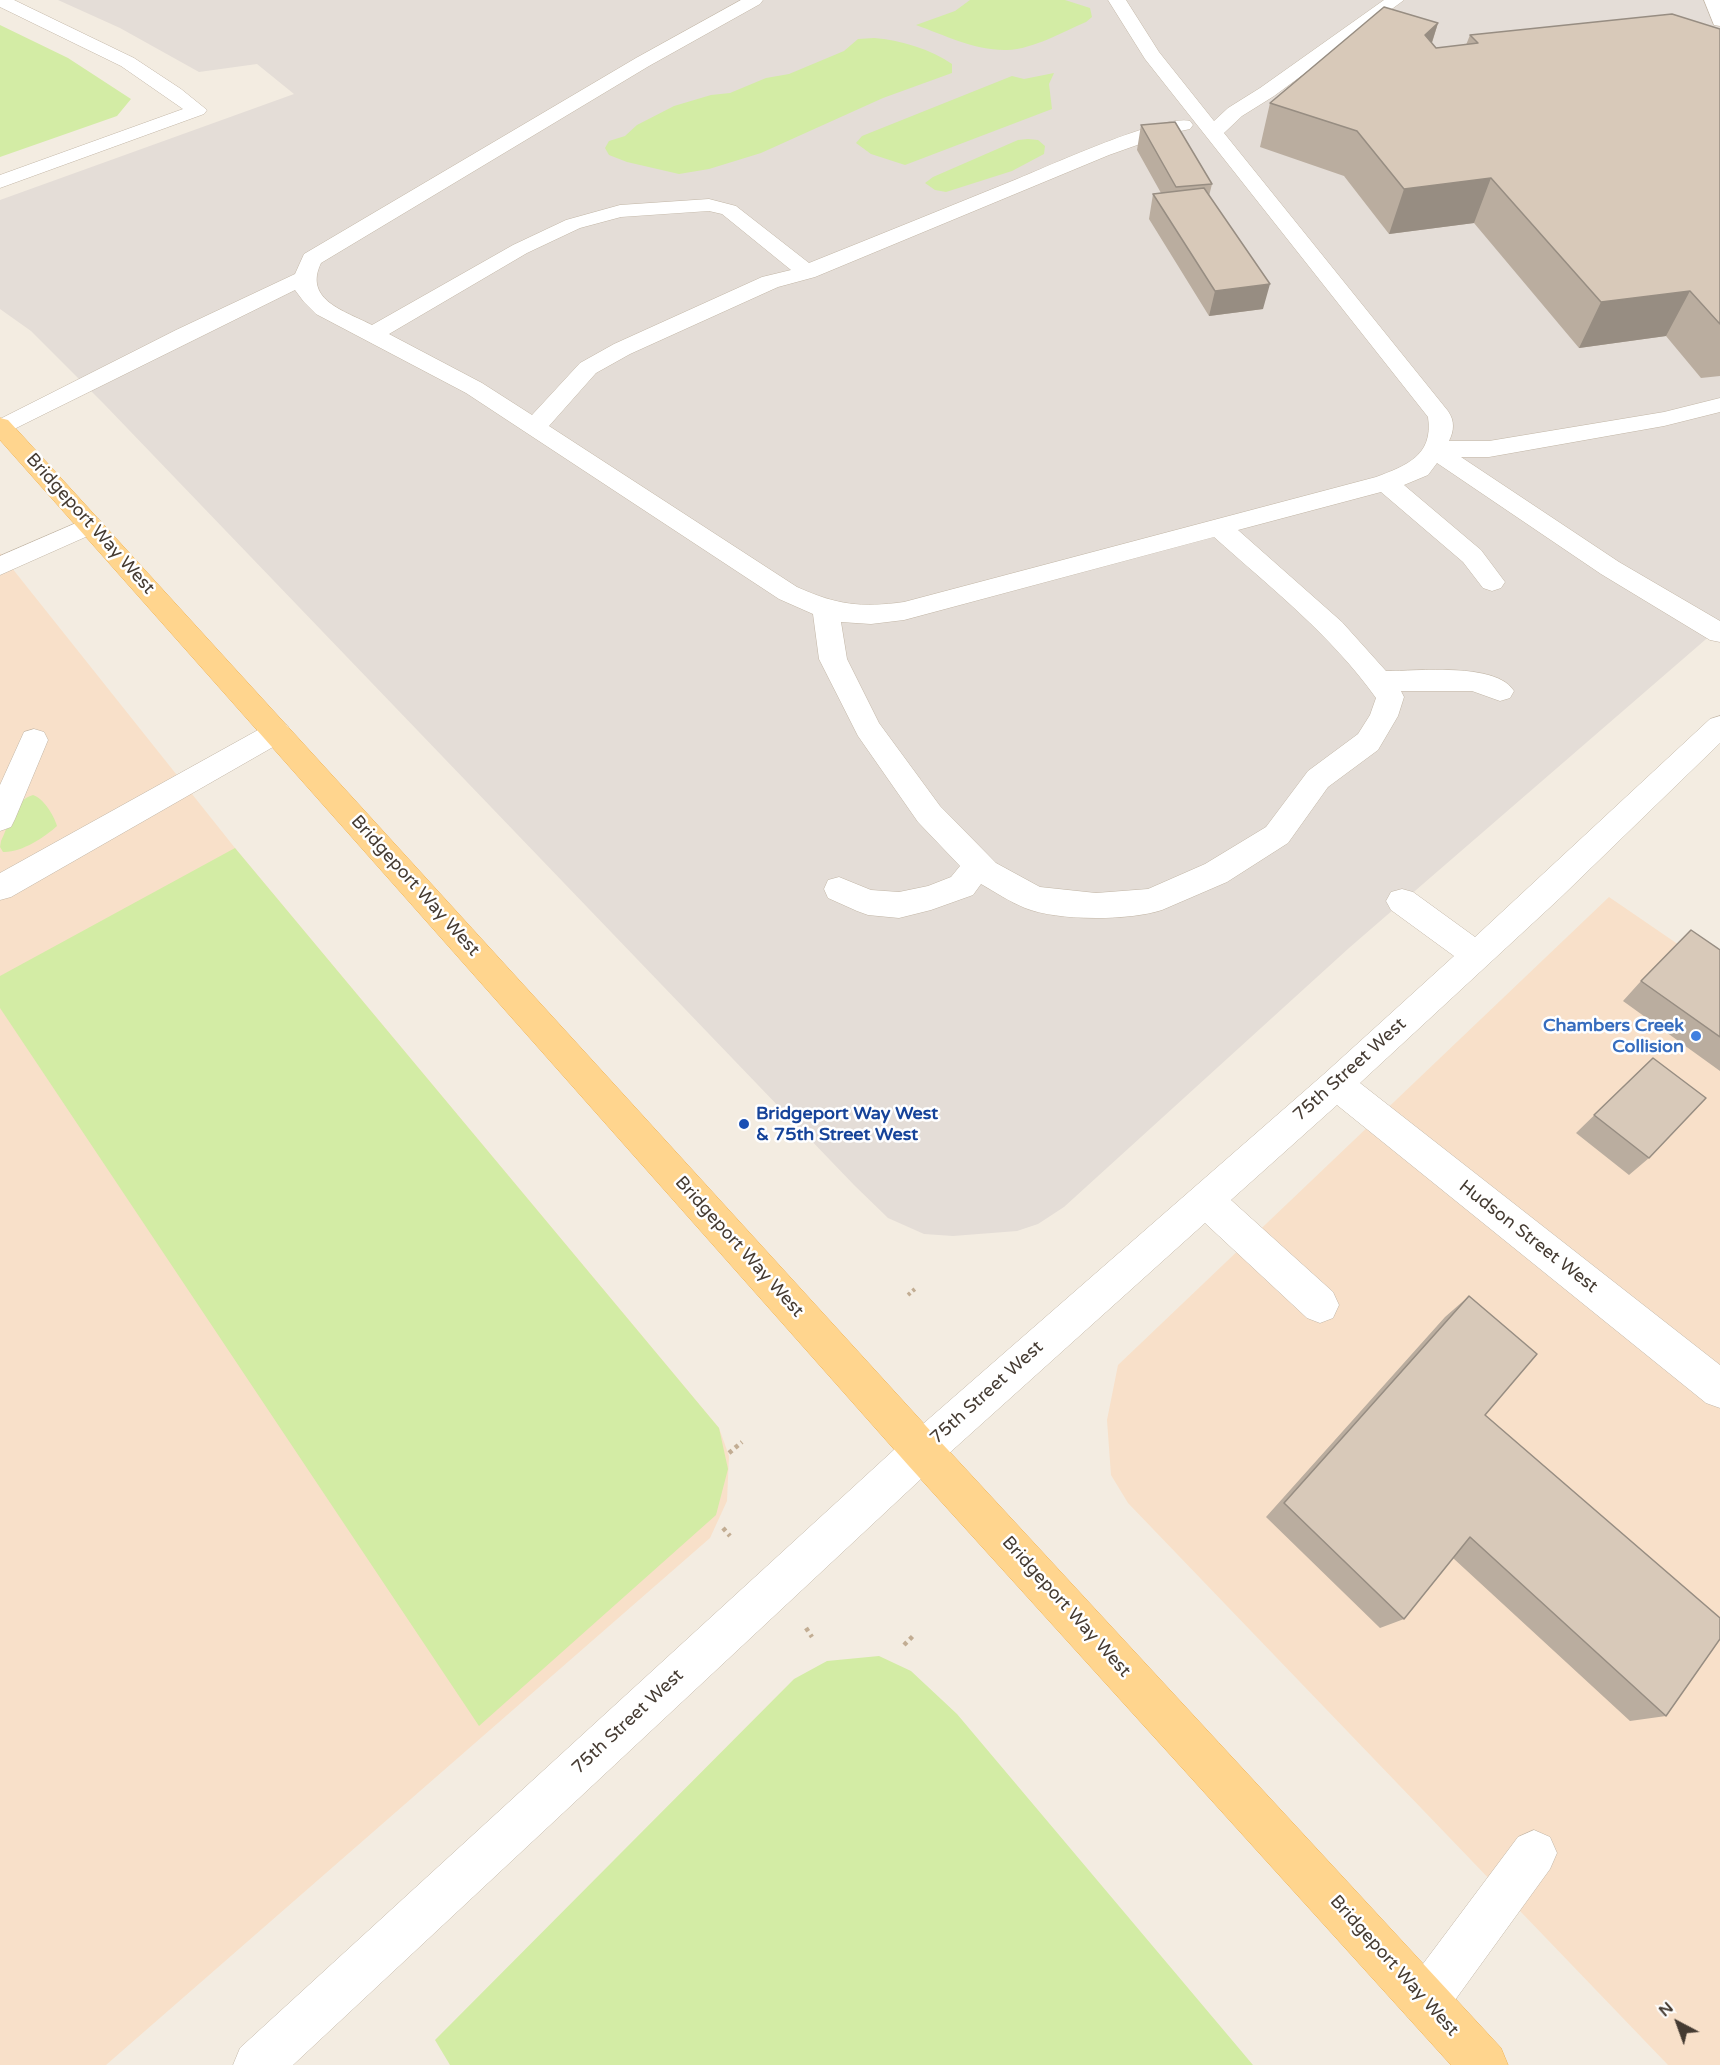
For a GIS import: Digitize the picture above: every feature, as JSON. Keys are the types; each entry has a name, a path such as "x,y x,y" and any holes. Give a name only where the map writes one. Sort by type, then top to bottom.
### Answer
{"main road":[{"name":"Bridgeport Way West","path":"1,427 922,1451 1484,2065"}],"street":[{"path":"0,0 133,64 178,94 197,110 0,182"},
{"path":"754,0 688,34 446,182 312,260 304,278 304,287 309,296 324,309 474,388 788,593 826,611 868,617 904,611 1385,482 1419,469 1443,430 1440,416 1151,55 1117,0"},
{"path":"534,428 588,368 622,349 770,282 807,273 1102,151 1167,128 1208,127 1268,92 1395,0"},
{"path":"1713,0 1720,21"},
{"path":"373,334 520,249 573,224 620,211 709,205 729,210 807,273"},
{"path":"1,427 184,335 304,278"},
{"path":"1433,449 1489,449 1664,419 1720,405"},
{"path":"1433,449 1610,568 1720,633"},
{"path":"1385,482 1472,556 1492,582"},
{"path":"0,566 90,525"},
{"path":"826,611 833,659 868,729 929,814 978,866 1035,899 1096,906 1151,901 1216,873 1277,835 1318,779 1368,742 1384,716 1390,697 1380,681 1319,617 1219,527"},
{"path":"1380,681 1475,681 1500,691"},
{"name":"75th Street West","path":"257,2065 922,1451 1336,1084 1720,726"},
{"path":"0,888 277,732"},
{"path":"0,819 34,740"},
{"path":"839,889 868,902 899,905 931,898 962,886 978,866"},
{"path":"1402,900 1476,955"},
{"name":"Hudson Street West","path":"1336,1084 1720,1389"},
{"path":"1205,1200 1320,1305"},
{"path":"1425,2001 1534,1853"}],"path":[{"path":"908,1295 915,1289"},
{"path":"729,1453 742,1442"},
{"path":"723,1528 730,1536"},
{"path":"806,1628 812,1637"},
{"path":"904,1645 913,1636"}],"shaded area":[{"path":"58,0 1720,0 1720,627 1349,948 1064,1207 1038,1224 1017,1231 953,1236 924,1234 888,1218 854,1185 104,404 31,331 0,309 0,200 294,94 257,64 199,72 120,28"},
{"path":"0,553 235,848 719,1428 729,1456 727,1501 710,1538 106,2065 0,2065"},
{"path":"1609,897 1720,973 1720,2065 1668,2065 1128,1503 1111,1475 1107,1420 1118,1365"}],"green space":[{"path":"970,0 1065,0 1090,8 1092,17 1086,22 1038,43 1007,50 972,45 916,25 955,11"},
{"path":"0,25 68,58 131,99 117,116 0,157"},
{"path":"874,38 905,43 935,54 952,64 952,73 883,98 761,153 709,169 679,174 627,162 609,155 605,148 609,141 625,136 637,125 674,106 711,95 730,93 766,78 789,74 844,51 858,39"},
{"path":"1054,73 1049,84 1052,109 905,165 871,154 856,143 862,136 1012,76 1024,79"},
{"path":"1018,140 1038,140 1045,146 1044,154 1012,171 946,192 935,190 925,183 933,177"},
{"path":"33,795 48,808 57,826 25,847 3,852 0,847 1,841 13,814 21,802"},
{"path":"235,848 719,1428 728,1469 716,1515 479,1726 0,1008 0,976"},
{"path":"879,1656 911,1671 957,1714 1253,2065 450,2065 435,2040 794,1679 827,1661"}],"building":[{"path":"1384,7 1438,23 1425,35 1436,48 1478,43 1470,35 1672,14 1720,29 1720,324 1690,291 1601,302 1491,178 1404,189 1357,131 1270,103"},
{"path":"1175,122 1212,184 1176,187 1141,125"},
{"path":"1204,188 1270,284 1215,291 1153,194"},
{"path":"1691,930 1720,950 1720,1037 1641,981"},
{"path":"1653,1058 1706,1098 1649,1158 1594,1115"},
{"path":"1469,1296 1537,1354 1485,1415 1720,1618 1720,1639 1666,1716 1470,1537 1404,1619 1284,1503"}],"place":[{"name":"Chambers Creek Collision","path":"1696,1036"},
{"name":"Bridgeport Way West & 75th Street West","path":"744,1124"}]}
